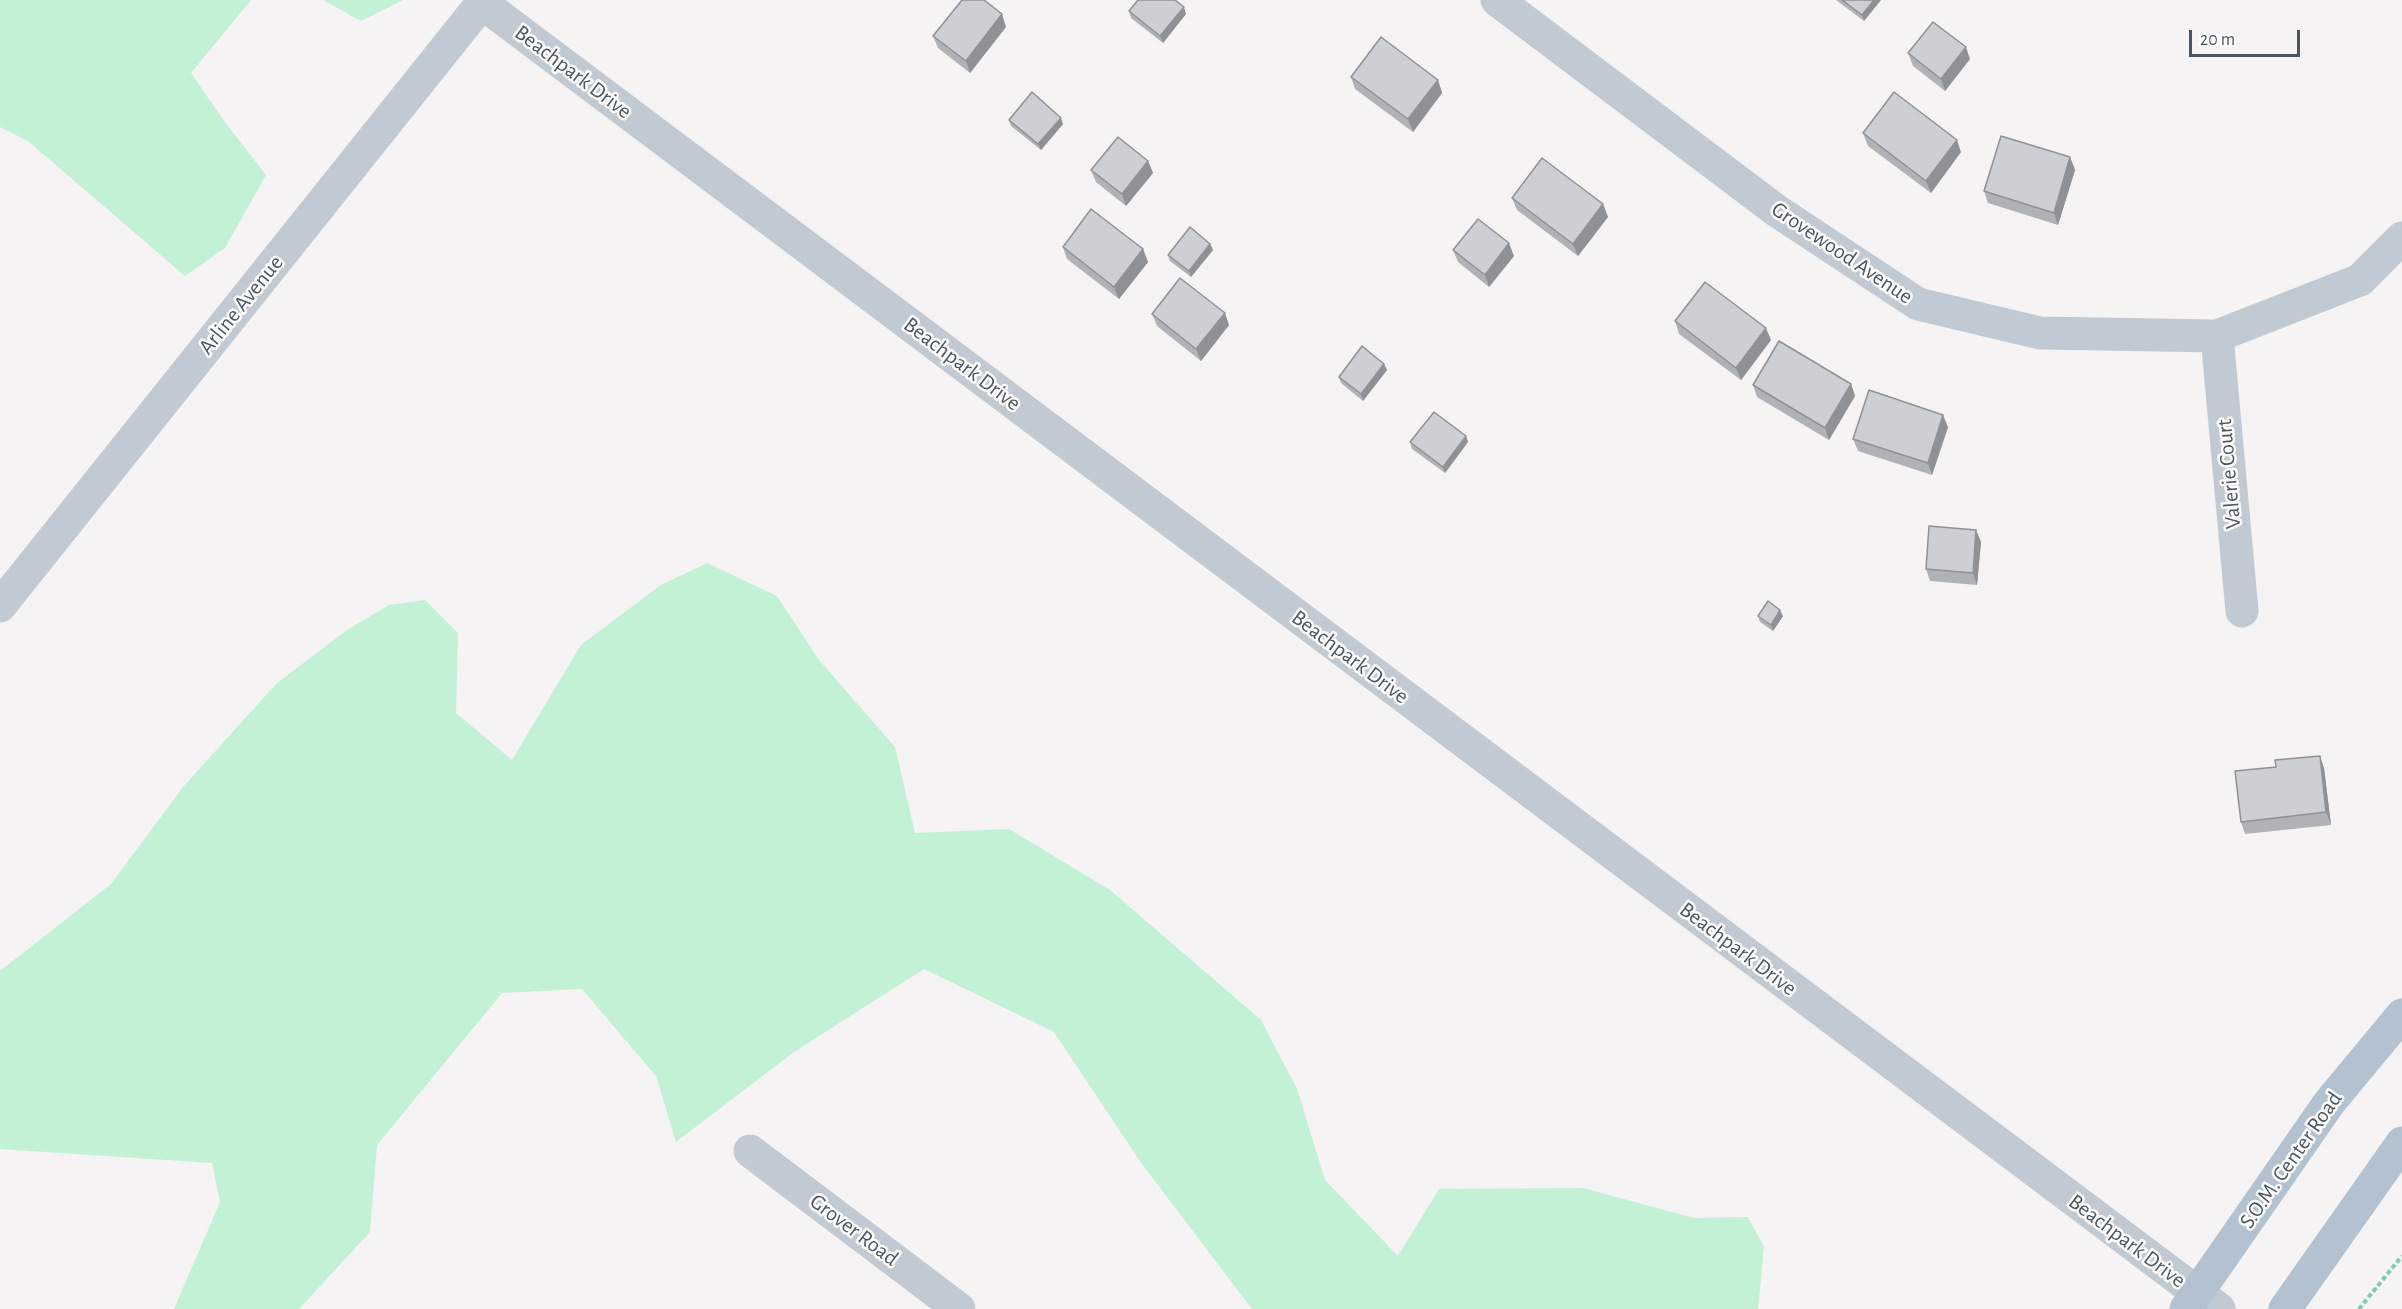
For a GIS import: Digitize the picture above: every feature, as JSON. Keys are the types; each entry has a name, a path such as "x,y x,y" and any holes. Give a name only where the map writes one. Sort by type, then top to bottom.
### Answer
{"main road":[{"name":"S.O.M. Center Road","path":"2200,1304 2330,1103 2402,1015"},
{"path":"2285,1309 2402,1143"}],"street":[{"name":"Grovewood Avenue","path":"1497,0 1777,211 1918,304 2040,333 2217,336 2360,280 2402,238"},
{"name":"Arline Avenue","path":"0,606 482,3"},
{"name":"Beachpark Drive","path":"482,3 2200,1304"},
{"name":"Valerie Court","path":"2217,336 2242,611"},
{"name":"Grover Road","path":"750,1151 959,1309"}],"path":[{"path":"2359,1309 2402,1256"}],"green space":[{"path":"0,0 251,0 191,73 224,121 266,175 225,248 185,276 28,141 0,127"},
{"path":"323,0 403,0 361,21"},
{"path":"707,563 777,596 819,660 895,747 915,833 1009,829 1110,890 1261,1020 1297,1089 1325,1180 1398,1256 1439,1189 1583,1188 1694,1218 1748,1217 1764,1247 1758,1309 1252,1309 1142,1164 1054,1032 924,969 794,1052 676,1142 656,1076 582,989 502,993 377,1145 370,1232 299,1309 174,1309 220,1202 212,1163 0,1149 0,971 111,884 183,787 276,684 347,630 389,605 425,600 458,633 456,713 512,760 581,645 661,585"}],"building":[{"path":"962,0 984,0 1002,14 966,61 933,36"},
{"path":"1138,0 1175,0 1184,7 1160,36 1129,11"},
{"path":"1842,0 1874,0 1862,15"},
{"path":"1933,22 1966,47 1941,79 1908,53"},
{"path":"1381,37 1438,80 1408,119 1351,77"},
{"path":"1032,92 1061,118 1038,144 1009,120"},
{"path":"1894,92 1957,140 1926,181 1863,133"},
{"path":"2001,136 2070,157 2054,213 1984,191"},
{"path":"1118,137 1148,161 1122,194 1091,170"},
{"path":"1542,158 1603,204 1573,244 1512,198"},
{"path":"1091,209 1143,249 1114,287 1063,247"},
{"path":"1478,219 1509,243 1485,275 1453,250"},
{"path":"1190,227 1210,244 1189,271 1168,255"},
{"path":"1180,278 1225,313 1196,349 1152,314"},
{"path":"1705,282 1766,328 1736,368 1675,321"},
{"path":"1779,341 1851,384 1825,428 1753,385"},
{"path":"1362,346 1384,364 1361,394 1339,377"},
{"path":"1869,390 1943,415 1928,463 1853,439"},
{"path":"1434,412 1466,436 1443,467 1410,442"},
{"path":"1929,526 1976,530 1973,573 1926,569"},
{"path":"1768,601 1780,610 1771,625 1758,616"},
{"path":"2320,756 2326,812 2241,822 2235,771 2276,767 2275,760"}]}
